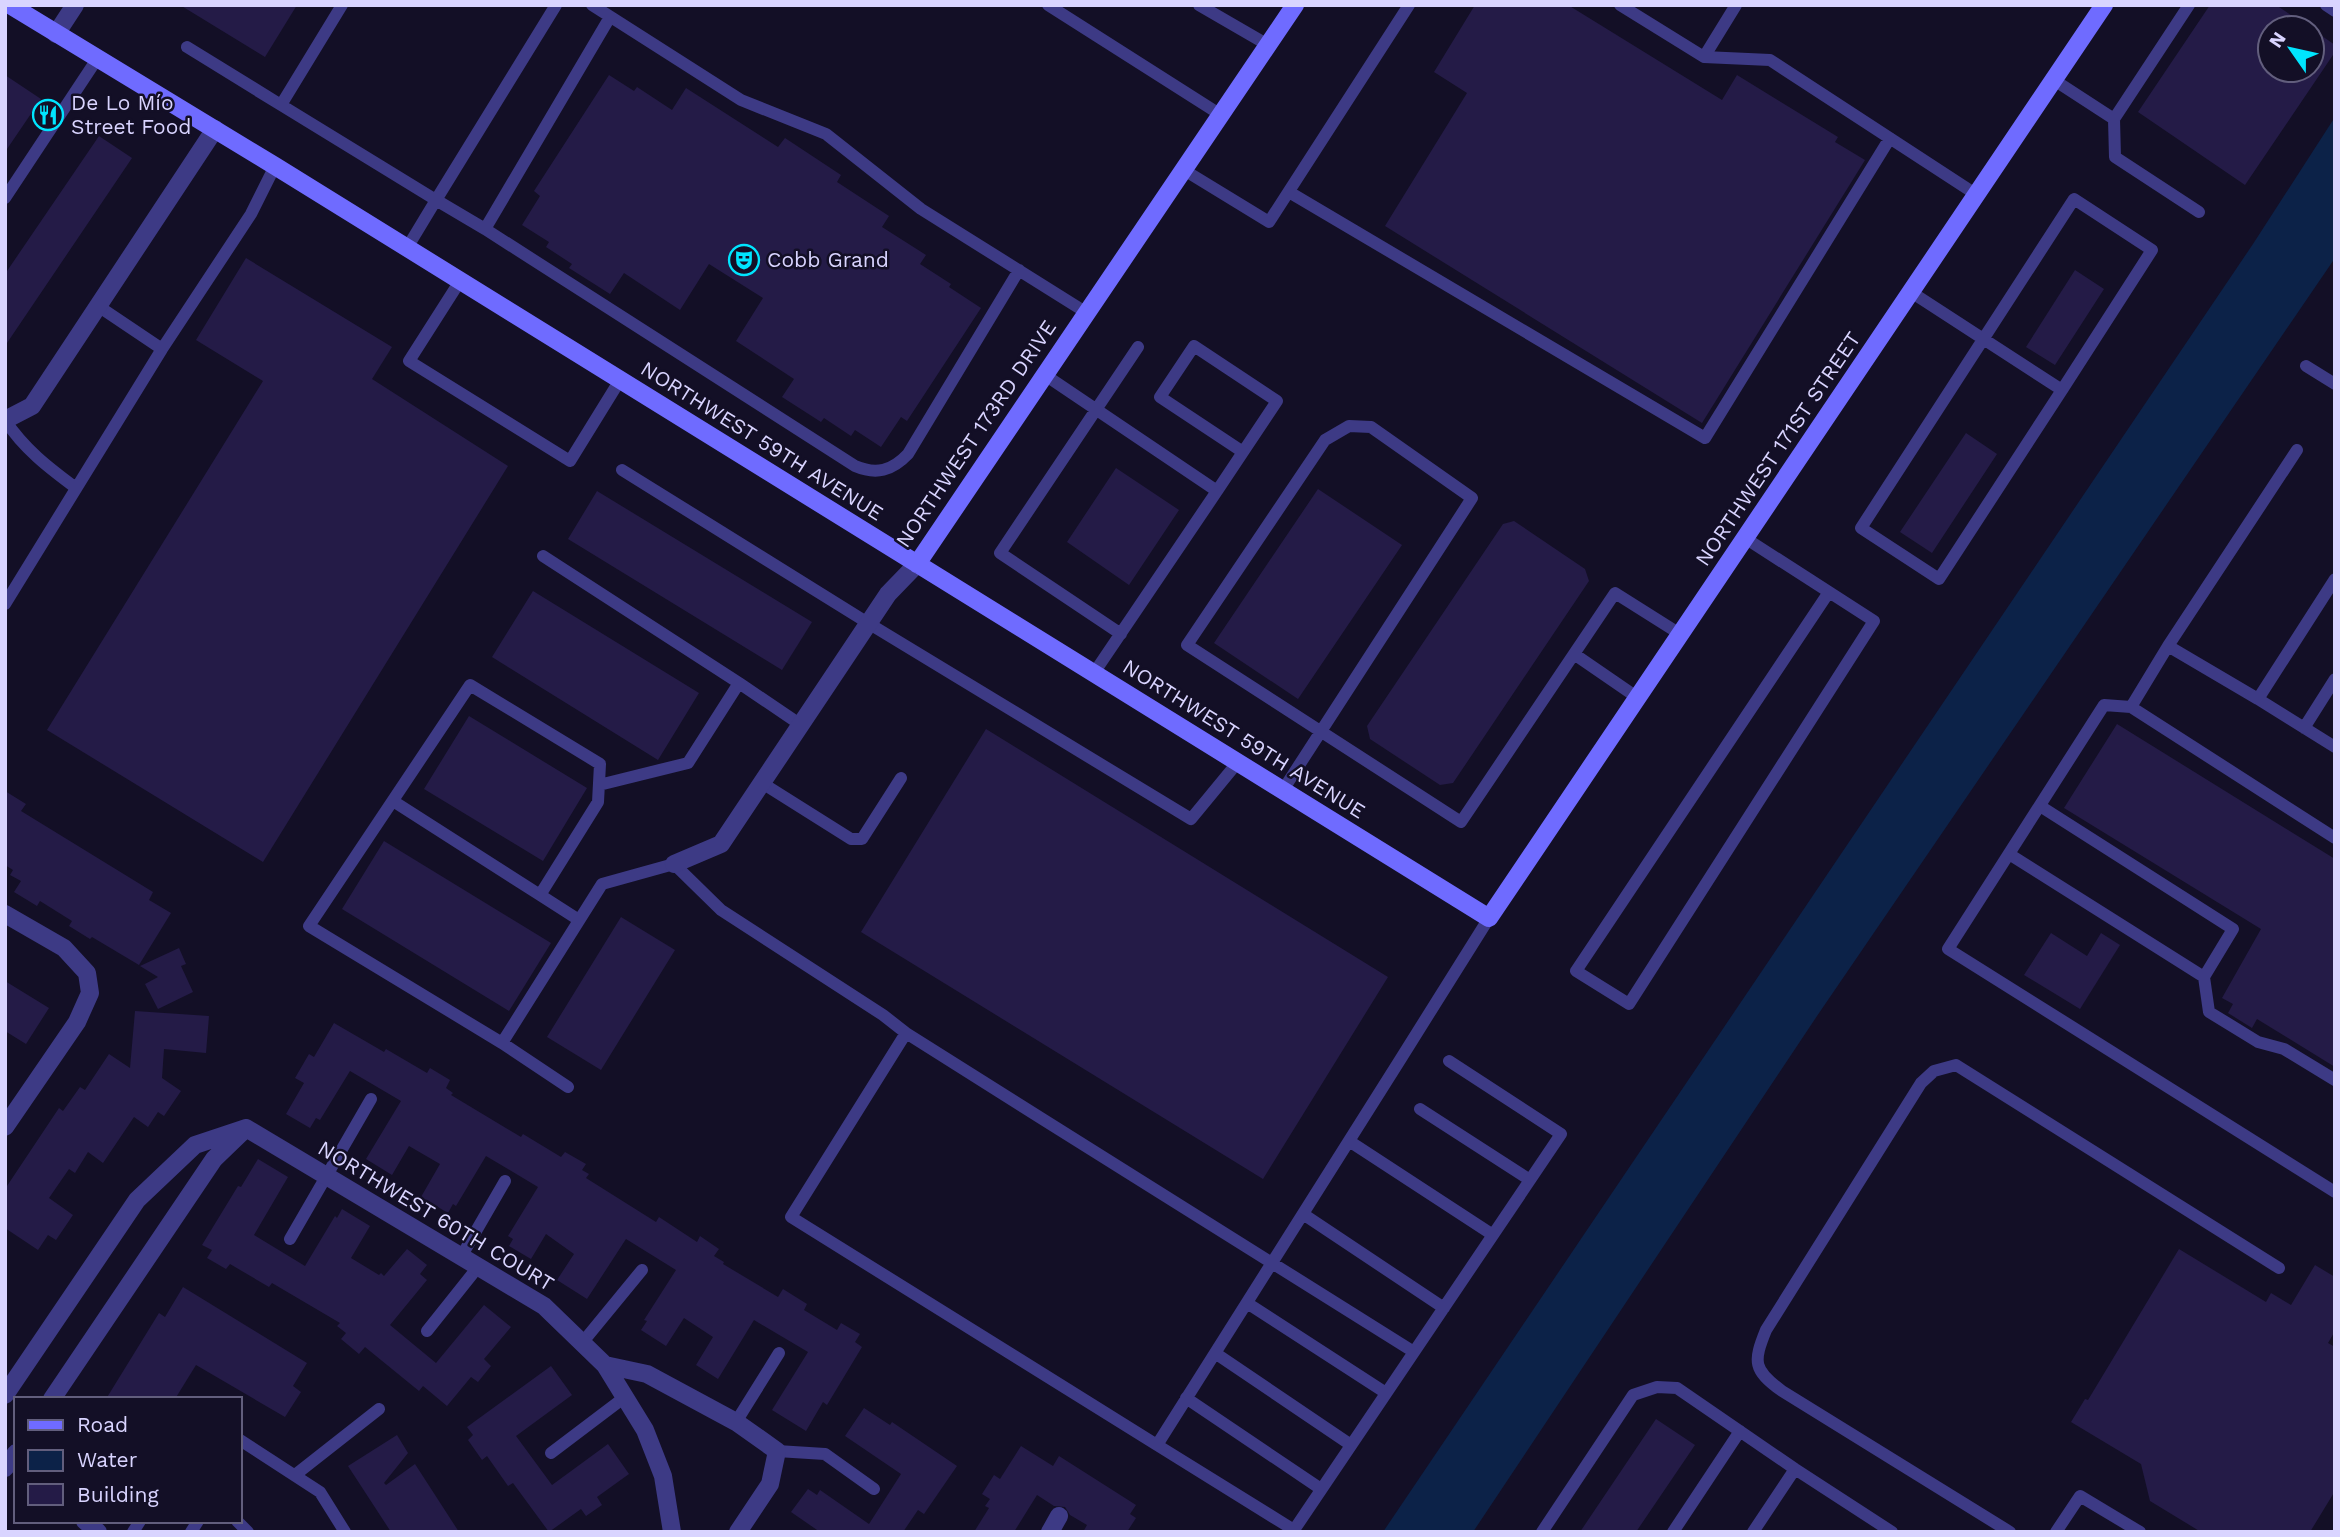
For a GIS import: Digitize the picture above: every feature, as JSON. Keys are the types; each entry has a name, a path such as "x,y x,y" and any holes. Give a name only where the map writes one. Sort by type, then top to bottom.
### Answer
{"street":[{"name":"NORTHWEST 59TH AVENUE","path":"10,5 275,166 1489,918"},
{"path":"56,34 75,5"},
{"name":"NORTHWEST 173RD DRIVE","path":"674,864 721,844 888,594 917,564 1295,5"},
{"name":"NORTHWEST 171ST STREET","path":"1489,918 2104,5"},
{"path":"5,420 32,406 215,129"},
{"path":"5,914 64,948 87,974 90,993 77,1022 5,1127"},
{"path":"5,1395 137,1200 194,1145 246,1128"},
{"path":"53,1397 214,1159 246,1128"},
{"name":"NORTHWEST 60TH COURT","path":"246,1128 544,1306 605,1365"},
{"path":"605,1365 645,1430 663,1476 673,1532"},
{"path":"605,1365 647,1374 736,1422 777,1451 770,1484 738,1532"}],"lane":[{"path":"281,105 342,5"},
{"path":"407,248 556,5"},
{"path":"592,5 741,100 826,134 921,209 1087,313"},
{"path":"1048,5 1221,115"},
{"path":"1199,5 1268,45"},
{"path":"1184,170 1269,222 1409,5"},
{"path":"1620,5 1704,57 1770,60 1977,195"},
{"path":"1704,57 1736,5"},
{"path":"2189,5 2114,120 2115,157 2199,212"},
{"path":"2326,5 2335,11"},
{"path":"485,229 610,17"},
{"path":"187,47 485,229 855,466 866,470 889,469 900,463 908,454 1019,270"},
{"path":"5,198 97,59"},
{"path":"2054,80 2114,120"},
{"path":"1289,191 1705,438 1890,138"},
{"path":"5,604 162,349 251,214 275,166"},
{"path":"2074,199 2152,250 1939,579 1861,528 1983,339 2074,199"},
{"path":"460,281 409,360 570,461 620,380"},
{"path":"1911,292 2062,390"},
{"path":"98,306 162,349"},
{"path":"1094,673 1217,491 1243,452 1276,401 1194,346 1160,397 1243,452"},
{"path":"1121,634 1000,553 1138,348"},
{"path":"2306,366 2335,384"},
{"path":"1045,375 1217,491"},
{"path":"5,420 17,438 40,461 76,488"},
{"path":"1283,790 1320,731 1472,498 1371,428 1349,426 1325,440 1187,645 1320,731 1461,822 1615,593 1681,634"},
{"path":"2131,707 2297,450"},
{"path":"622,470 1191,819 1238,762"},
{"path":"1745,538 1829,592 1874,621 1629,1004 1576,971 1829,592"},
{"path":"543,556 801,725"},
{"path":"2259,699 2335,579"},
{"path":"2168,646 2335,747"},
{"path":"1574,654 1637,698"},
{"path":"2304,728 2335,679"},
{"path":"599,785 688,762 739,683"},
{"path":"540,895 598,802 600,764 470,685 310,926 502,1043 568,1087"},
{"path":"2335,838 2131,707 2104,705 1948,949 2335,1192"},
{"path":"762,783 851,839 862,839 901,778"},
{"path":"393,802 579,920"},
{"path":"2040,806 2233,929 2204,976 2209,1012 2258,1042 2284,1049 2335,1080"},
{"path":"2009,854 2204,976"},
{"path":"502,1043 602,884 674,864 720,910 883,1015 906,1033 1414,1352"},
{"path":"1157,1445 1489,918"},
{"path":"906,1033 791,1216 1294,1530 1561,1134 1449,1061"},
{"path":"2010,1532 1782,1391 1763,1377 1756,1355 1766,1330 1920,1083 1934,1071 1956,1065 2279,1268"},
{"path":"290,1239 371,1099"},
{"path":"1420,1109 1530,1180"},
{"path":"1349,1141 1493,1234"},
{"path":"461,1257 505,1181"},
{"path":"1303,1214 1444,1308"},
{"path":"426,1331 478,1267"},
{"path":"582,1343 642,1270"},
{"path":"1247,1303 1386,1393"},
{"path":"736,1422 779,1353"},
{"path":"1215,1353 1351,1445"},
{"path":"1542,1532 1633,1395 1657,1387 1677,1388 1892,1532"},
{"path":"551,1453 625,1397"},
{"path":"1186,1398 1321,1489"},
{"path":"295,1475 379,1409"},
{"path":"1673,1532 1740,1431"},
{"path":"242,1441 320,1492 345,1532"},
{"path":"777,1451 825,1454 874,1489"},
{"path":"1753,1532 1796,1469"},
{"path":"2056,1532 2080,1496 2140,1532"}],"water":[{"path":"2335,117 2335,258 1817,1016 1473,1532 1383,1532 2253,244"}],"building":[{"path":"180,5 297,5 265,57"},
{"path":"1475,5 1568,5 1722,100 1737,75 1838,137 1835,142 1865,160 1702,423 1385,226 1467,93 1434,72"},
{"path":"2210,5 2276,5 2289,14 2256,14 2256,84 2313,84 2245,185 2138,112"},
{"path":"2326,39 2335,45 2335,52 2326,65"},
{"path":"5,75 41,99 5,152"},
{"name":"Cobb Grand","path":"609,75 634,91 637,87 672,110 686,88 778,147 785,138 841,175 837,182 889,216 882,227 926,255 920,264 981,308 907,421 901,417 881,447 855,430 851,436 824,418 821,422 782,397 794,379 736,341 763,298 709,264 680,310 624,273 610,294 569,268 572,264 546,247 549,242 522,225 540,196 534,191"},
{"path":"99,136 132,158 5,346 5,274"},
{"path":"246,258 392,347 372,379 508,466 263,862 47,730 263,381 196,340"},
{"path":"2075,270 2104,289 2055,365 2026,347"},
{"path":"1966,433 1997,454 1932,553 1900,532"},
{"path":"1116,468 1179,510 1129,585 1067,542"},
{"path":"1318,489 1402,545 1298,699 1214,643"},
{"path":"597,491 812,622 782,670 568,539"},
{"path":"1514,521 1585,569 1589,581 1453,783 1440,785 1370,739 1367,726 1503,524"},
{"path":"533,591 699,693 658,760 492,657"},
{"path":"469,716 587,788 543,861 424,789"},
{"path":"2117,724 2335,859 2335,1067 2257,1019 2252,1028 2228,1013 2233,1004 2222,998 2261,929 2064,808"},
{"path":"986,729 1388,977 1263,1179 861,932"},
{"path":"5,791 26,804 21,811 153,892 149,900 171,913 139,965 69,926 72,921 40,901 37,906 14,892 21,881 10,875 13,870 5,865"},
{"path":"384,841 551,943 509,1011 342,909"},
{"path":"621,917 675,950 601,1070 547,1037"},
{"path":"2051,933 2087,956 2101,933 2120,945 2080,1009 2024,975"},
{"path":"179,948 186,964 181,966 193,992 158,1009 145,984 158,977 140,966"},
{"path":"5,981 49,1008 26,1044 5,1031"},
{"path":"135,1011 209,1016 206,1053 164,1049 162,1078 181,1091 164,1116 158,1112 148,1127 134,1117 103,1163 88,1152 75,1173 69,1169 49,1198 73,1215 56,1240 48,1235 38,1250 5,1228 5,1189 59,1108 63,1111 80,1087 85,1090 109,1054 130,1068"},
{"path":"334,1023 427,1073 430,1068 450,1080 446,1088 453,1093 451,1095 521,1137 523,1134 561,1157 565,1152 586,1164 582,1170 589,1174 586,1178 656,1222 659,1217 697,1242 700,1236 719,1249 714,1256 724,1262 723,1264 778,1297 783,1289 807,1304 804,1310 837,1330 841,1323 860,1334 855,1342 862,1347 827,1405 823,1402 806,1431 772,1410 808,1352 754,1320 718,1379 696,1365 713,1337 684,1318 666,1346 641,1330 647,1321 644,1320 676,1270 626,1239 587,1299 557,1280 574,1254 546,1234 531,1259 509,1246 513,1239 508,1236 538,1187 486,1156 456,1206 453,1204 448,1213 421,1197 440,1164 409,1146 392,1175 366,1159 401,1101 350,1071 320,1120 316,1118 310,1128 286,1114 304,1083 295,1078 309,1054 314,1057"},
{"path":"258,1159 288,1177 254,1235 305,1266 342,1209 370,1226 351,1258 384,1276 407,1249 427,1265 420,1274 427,1280 390,1325 436,1363 484,1305 511,1327 484,1359 491,1366 478,1382 471,1377 447,1406 423,1386 419,1391 365,1347 359,1354 341,1339 346,1333 337,1326 340,1323 272,1283 269,1287 230,1264 226,1269 207,1258 212,1250 202,1245"},
{"path":"2179,1249 2266,1302 2271,1293 2291,1305 2315,1265 2335,1277 2335,1331 2328,1343 2335,1347 2335,1491 2310,1532 2201,1532 2150,1501 2141,1464 2071,1422 2085,1399 2088,1400"},
{"path":"183,1287 307,1363 293,1386 301,1392 285,1417 196,1365 176,1397 107,1397 159,1313 165,1317"},
{"path":"551,1366 572,1395 516,1436 552,1485 608,1444 629,1474 597,1497 602,1505 586,1516 581,1509 549,1532 513,1483 508,1486 487,1456 482,1460 468,1440 473,1435 467,1427"},
{"path":"864,1408 890,1425 892,1422 957,1466 924,1514 918,1510 903,1532 820,1532 791,1512 808,1489 817,1495 820,1490 869,1524 901,1474 845,1436"},
{"path":"1656,1419 1695,1445 1636,1532 1580,1532"},
{"path":"397,1435 408,1453 384,1483 386,1485 415,1464 459,1532 391,1532 348,1466"},
{"path":"1021,1446 1053,1466 1059,1456 1136,1505 1130,1514 1136,1518 1127,1532 1083,1532 1087,1525 1070,1515 1065,1507 1054,1506 1037,1495 1014,1532 974,1532 989,1508 985,1506 990,1499 982,1494 994,1475 1000,1479"}],"place":[{"name":"De Lo Mío Street Food","path":"48,115"},
{"name":"Cobb Grand","path":"744,260"}]}
